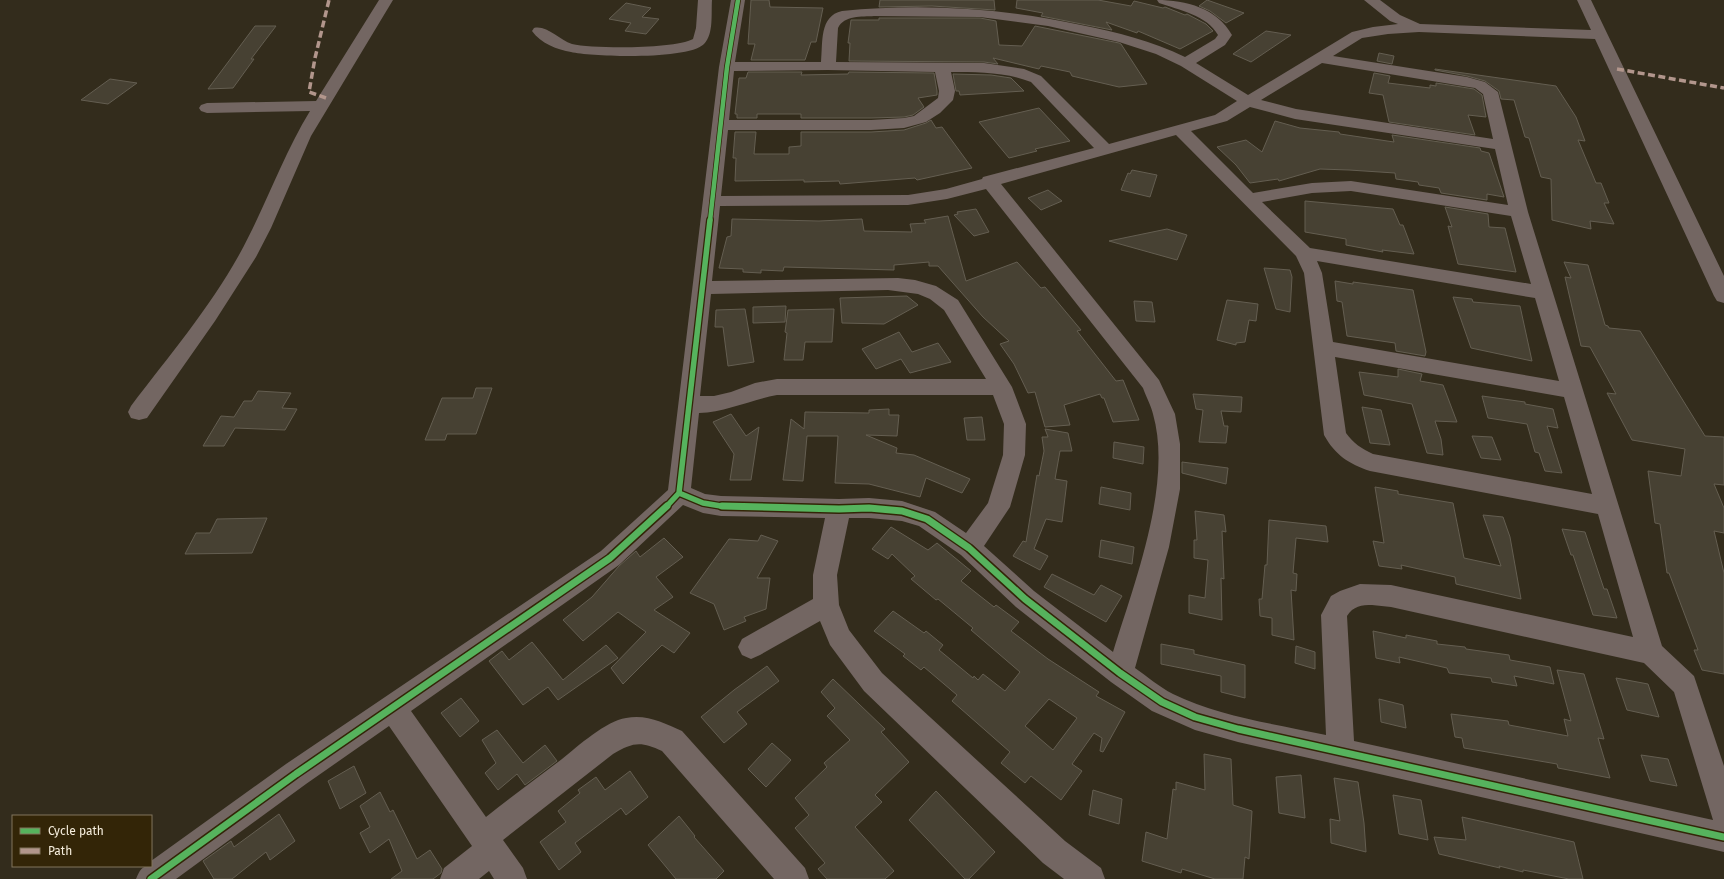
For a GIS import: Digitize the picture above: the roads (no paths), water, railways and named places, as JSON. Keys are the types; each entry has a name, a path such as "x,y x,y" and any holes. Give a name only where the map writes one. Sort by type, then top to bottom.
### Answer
{"street":[{"path":"140,412 228,287 247,257 268,217 294,154 321,106 386,0"},
{"path":"539,31 554,42 567,48 681,49 698,41 702,35 705,0"},
{"path":"151,879 296,774 610,558 679,493 720,125 727,67 738,0"},
{"path":"1164,0 1212,20 1222,28 1224,35 1220,42 1186,63"},
{"path":"1371,0 1395,18 1419,28"},
{"path":"1584,0 1724,296"},
{"path":"828,66 831,28 834,21 842,15 874,12 980,13 1048,22 1123,38 1161,51 1186,63 1249,102 1302,115 1503,145"},
{"path":"712,201 908,200 947,194 989,181 1221,118 1357,35 1371,31 1394,28 1419,28 1601,35"},
{"path":"1318,58 1480,86 1490,92 1519,212 1651,653 1685,685 1724,812"},
{"path":"727,67 942,67 984,68 1024,74 1036,79 1105,150"},
{"path":"720,125 871,125 904,123 920,119 934,110 945,100 947,91 942,67"},
{"path":"207,108 321,106"},
{"path":"1179,129 1304,253 1313,273 1335,435 1342,447 1354,456 1370,462 1606,506"},
{"path":"989,181 1152,385 1164,414 1170,444 1169,489 1158,548 1120,673"},
{"path":"1249,199 1299,188 1328,185 1351,186 1519,212"},
{"path":"1304,253 1544,293"},
{"path":"702,288 888,284 909,285 926,289 939,295 951,305 1000,387 1015,424 1014,454 998,507 968,548"},
{"path":"1323,348 1573,391"},
{"path":"689,406 714,404 734,399 755,391 777,387 1000,387"},
{"path":"679,493 703,503 721,506 838,509 869,508 902,511 927,519 968,548 1024,598 1120,673 1162,702 1195,717 1238,729 1724,837"},
{"path":"838,509 825,575 826,606 839,637 874,682 1054,852 1090,879"},
{"path":"1341,751 1334,615 1343,602 1355,596 1371,594 1391,596 1651,653"},
{"path":"751,647 826,606"},
{"path":"393,708 512,879"},
{"path":"455,879 488,843 603,744 626,731 650,731 672,741 794,879"}]}
